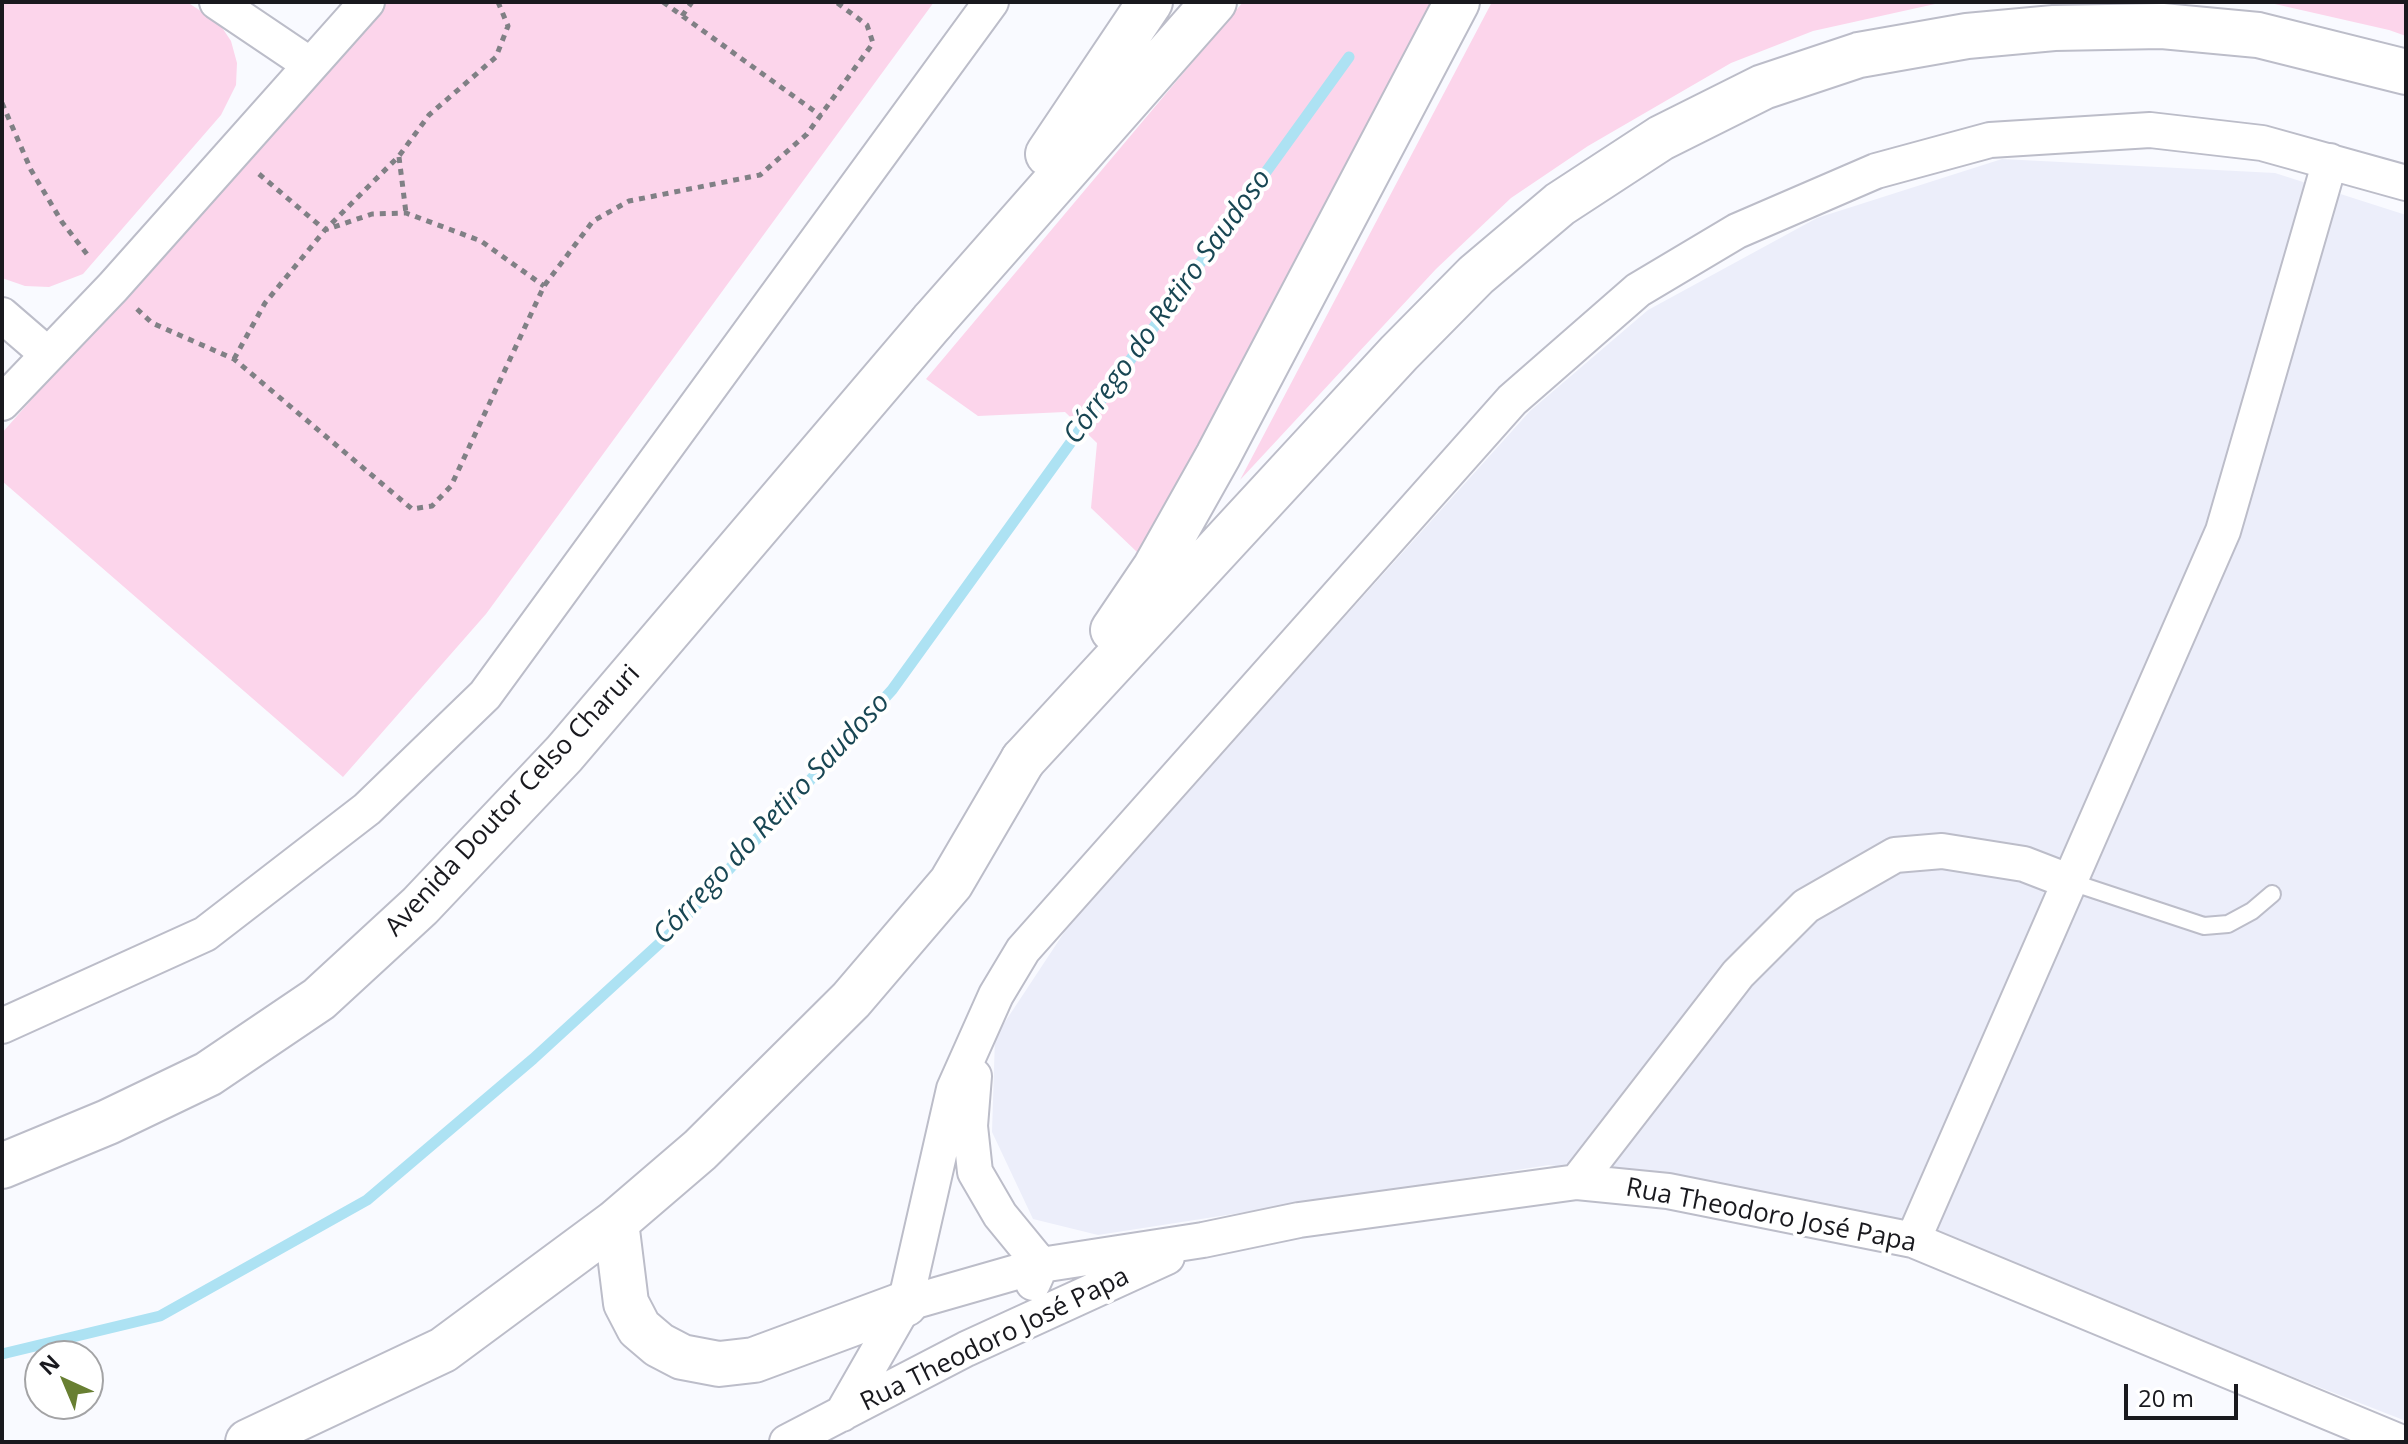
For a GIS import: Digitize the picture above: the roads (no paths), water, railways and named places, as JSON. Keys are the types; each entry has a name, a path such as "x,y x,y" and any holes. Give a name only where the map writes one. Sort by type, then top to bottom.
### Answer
{"main road":[{"path":"933,321 1150,2"},
{"path":"933,321 1214,2"},
{"path":"248,1442 443,1350 616,1222 700,1150 851,1000 951,883 1023,760 1155,568 1218,456 1457,2"},
{"path":"1023,760 1399,353 1476,275 1560,204 1674,131 1763,87 1859,55 1967,36 2054,28 2162,26 2258,35 2406,72"},
{"name":"Avenida Doutor Celso Charuri","path":"2,1166 108,1122 208,1074 319,999 420,906 564,754 933,321"},
{"path":"616,1222 626,1303 639,1328 659,1345 682,1357 719,1364 754,1360 905,1304"}],"street":[{"path":"217,2 309,64"},
{"path":"2,403 46,353 113,287 367,2"},
{"path":"2,1026 205,934 367,809 485,695 991,2"},
{"path":"842,1414 905,1304 954,1089 976,1035 1023,950 1512,400 1638,290 1737,231 1876,171 1990,140 2150,130 2262,143 2406,183"},
{"path":"1913,1240 2223,531 2330,161"},
{"path":"2,315 46,353"},
{"path":"1577,1182 1738,974 1806,906 1895,855 1942,851 2024,864 2068,881"},
{"path":"966,1349 1011,1314 1041,1265 1000,1215 975,1172 970,1126 976,1035"},
{"name":"Rua Theodoro José Papa","path":"905,1304 1041,1265 1203,1240 1299,1220 1577,1182 1668,1191 1913,1240 2400,1442"},
{"name":"Rua Theodoro José Papa","path":"787,1442 966,1349 1203,1240"}],"lane":[{"path":"2068,881 2204,926 2228,924 2252,911 2272,894"}],"waterway":[{"name":"Córrego do Retiro Saudoso","path":"2,1354 160,1316 367,1200 533,1059 673,931 892,690 1349,57"}]}
